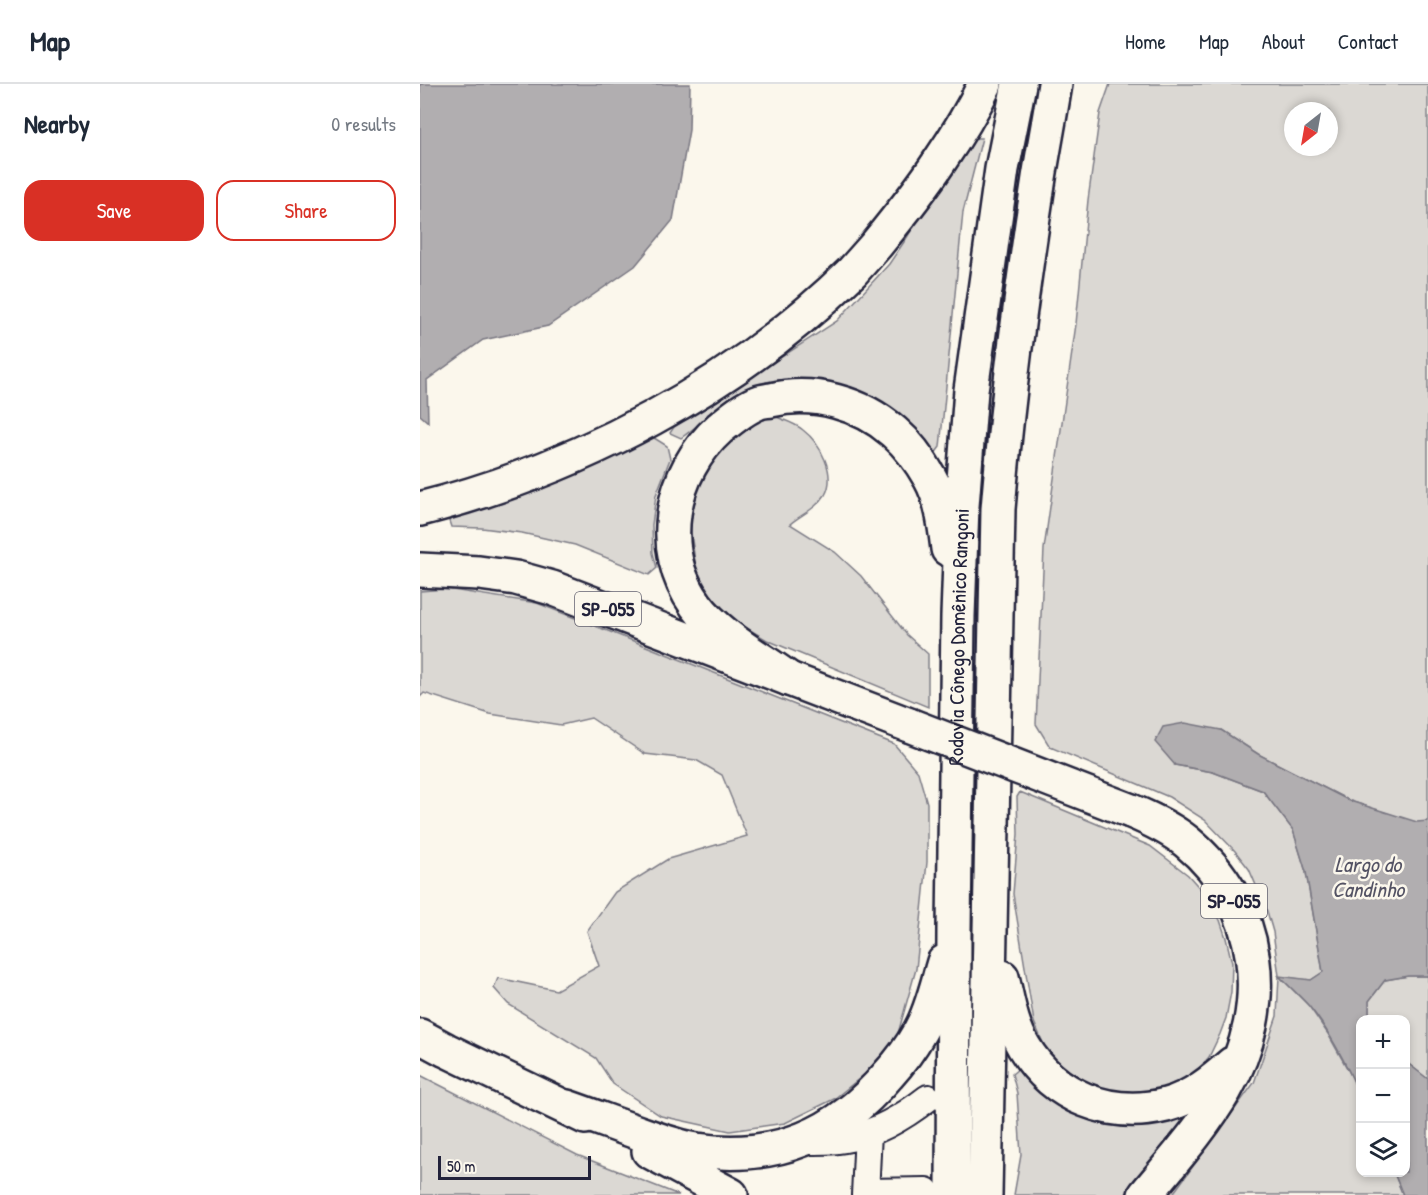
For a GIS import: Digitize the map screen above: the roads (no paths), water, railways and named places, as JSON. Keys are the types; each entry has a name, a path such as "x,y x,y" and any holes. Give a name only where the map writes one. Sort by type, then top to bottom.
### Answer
{"highway":[{"path":"420,509 486,489 586,451 650,419 707,386 764,347 811,310 853,270 894,223 927,180 960,130 985,84"},
{"name":"Rodovia Cônego Domênico Rangoni","path":"935,1194 954,1145 954,929 958,616 962,506 971,390 1002,169 1019,84"},
{"name":"Rodovia Cônego Domênico Rangoni","path":"985,1195 998,509 1021,301 1055,84"},
{"path":"789,679 712,623 696,605 683,582 675,555 672,528 676,501 696,455 730,418 758,403 792,396 819,398 846,404 872,416 895,433 916,457 931,480 943,514 958,616"},
{"name":"SP-055","path":"420,570 479,573 516,578 552,588 1159,823 1186,841 1209,862 1227,887 1242,915 1251,944 1255,975 1254,1006 1244,1047"},
{"path":"990,908 1011,1020 1023,1046 1038,1067 1060,1086 1084,1100 1109,1108 1137,1110 1168,1105 1193,1094 1212,1082 1244,1047"},
{"path":"567,1107 670,1144 696,1150 748,1152 800,1141 847,1116 876,1090 900,1062 921,1030 930,1008 954,929"},
{"path":"420,1036 567,1107 731,1195"},
{"path":"1145,1195 1208,1117 1227,1088 1244,1047"}],"lane":[{"path":"800,1141 850,1138 868,1132 907,1114 928,1098"},
{"path":"868,1132 865,1193 935,1194"}],"water":[{"path":"420,84 690,84 689,130 673,220 635,266 548,326 483,340 427,380 428,422 420,415"},
{"name":"Largo do Candinho","path":"1185,723 1221,730 1258,754 1350,801 1417,822 1428,821 1428,976 1408,976 1385,980 1369,1001 1369,1015 1356,1015 1356,1087 1324,1027 1309,1006 1279,976 1311,980 1323,972 1306,872 1293,830 1263,791 1213,772 1175,765 1155,742 1163,727"},
{"path":"1410,1065 1428,1079 1428,1195 1403,1195 1396,1177 1410,1177"}]}
